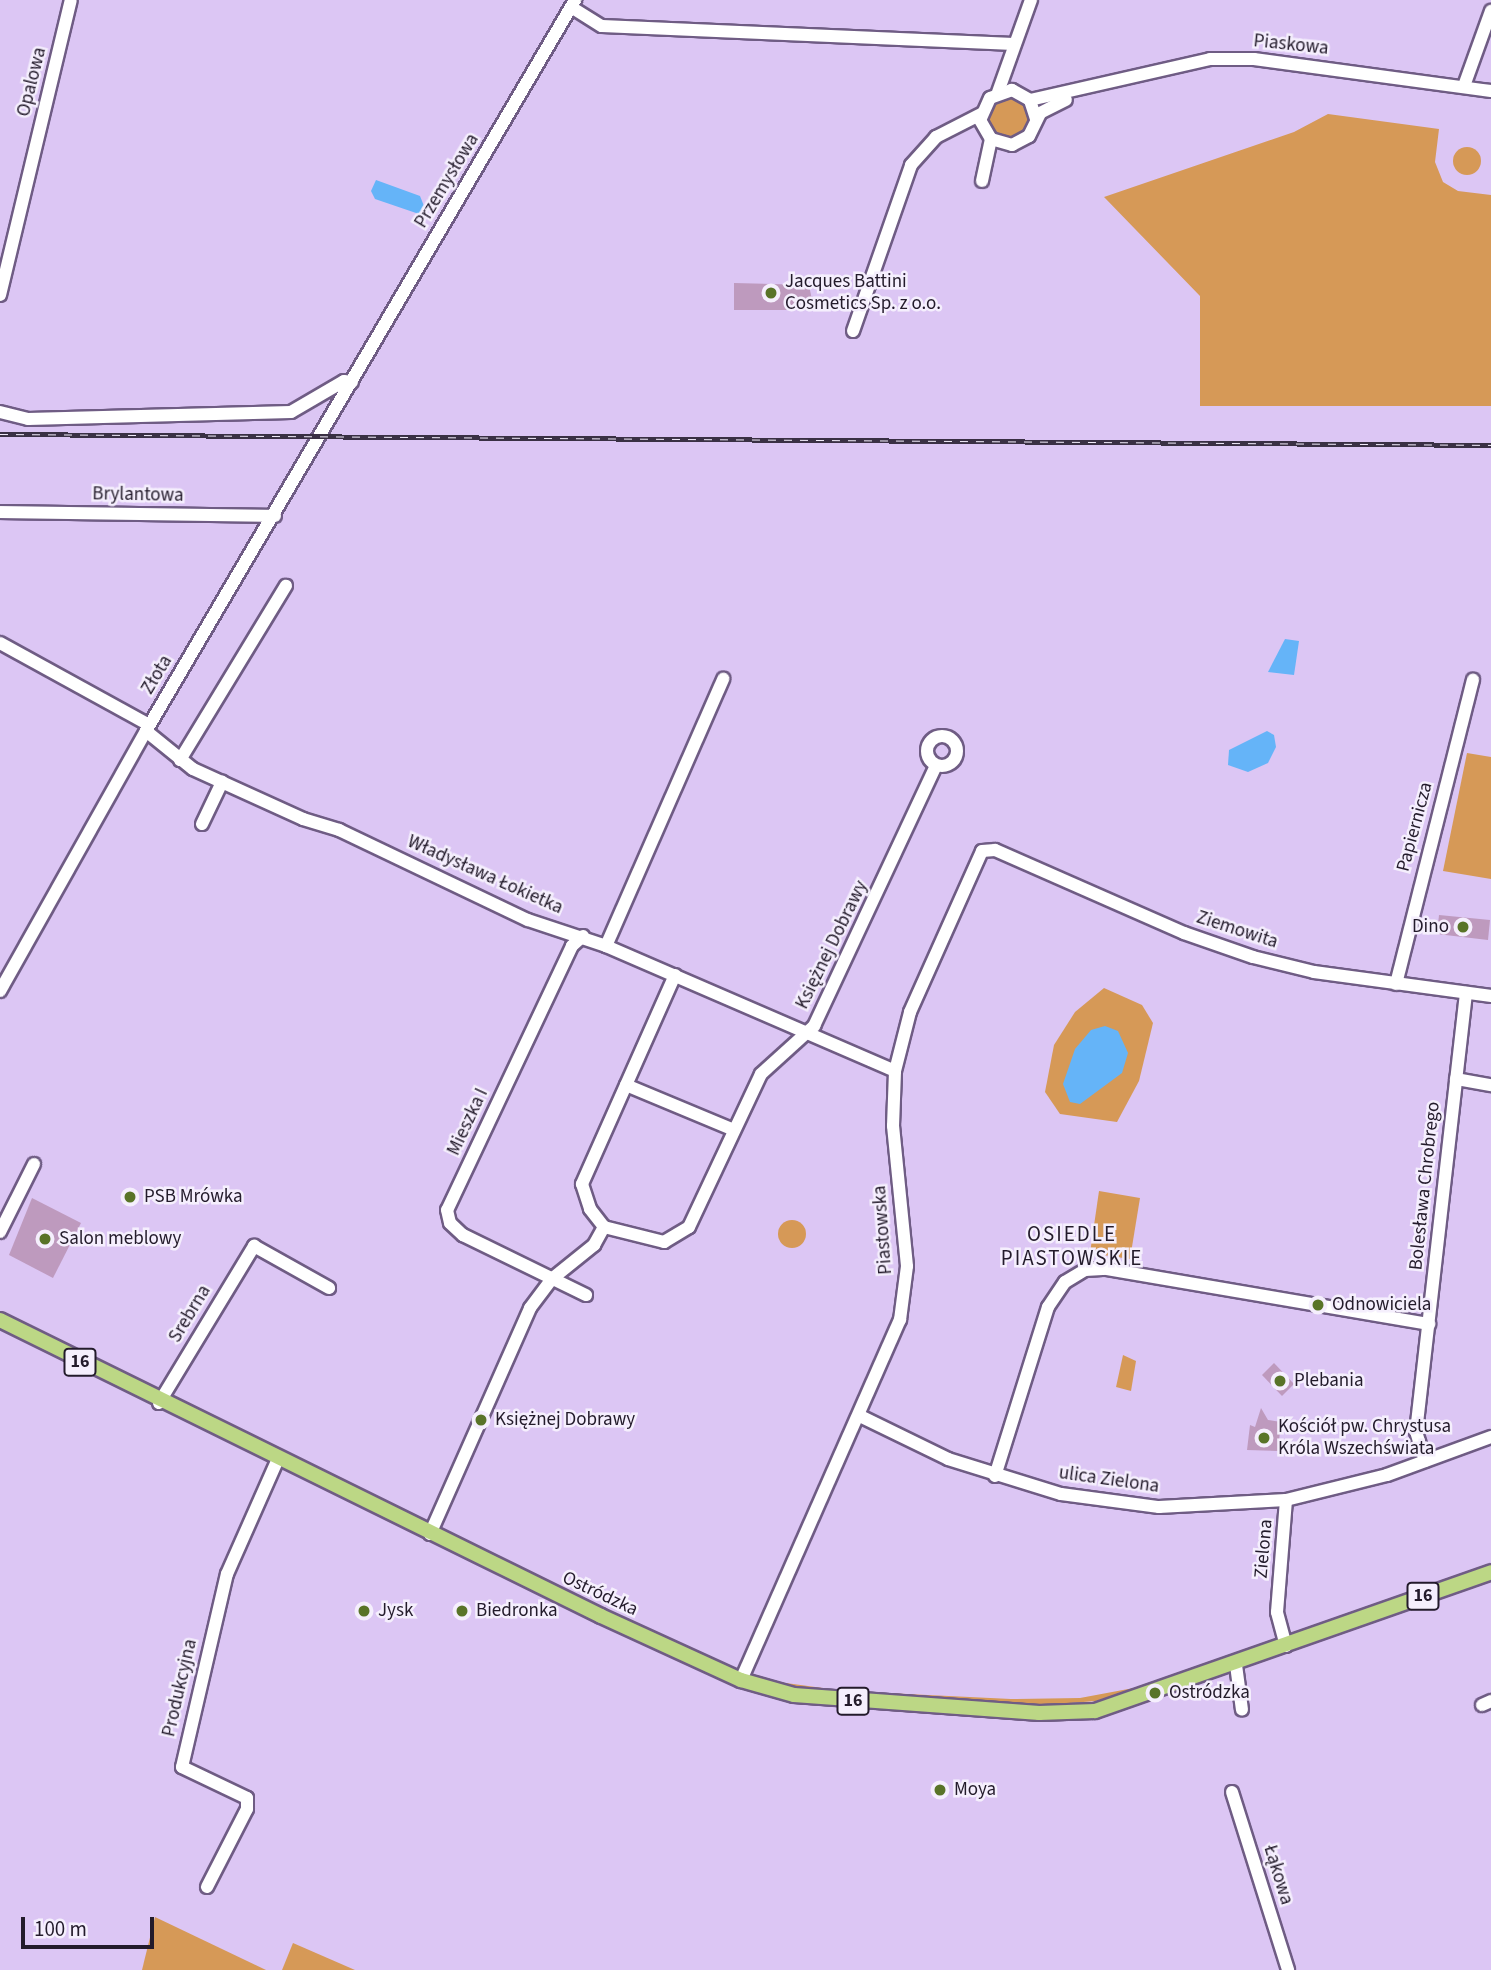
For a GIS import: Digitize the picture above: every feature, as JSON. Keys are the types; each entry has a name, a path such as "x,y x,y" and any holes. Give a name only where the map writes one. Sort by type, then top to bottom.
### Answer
{"main road":[{"name":"16","path":"0,1320 159,1403"},
{"name":"Ostródzka","path":"159,1403 741,1680 815,1697 1061,1714 1121,1704 1491,1572"}],"street":[{"name":"Opalowa","path":"0,295 71,0"},
{"path":"853,331 903,184 918,154 936,137 981,114 998,92 1031,0"},
{"path":"573,4 602,26 1014,44"},
{"name":"Przemysłowa","path":"352,382 573,4"},
{"path":"1464,86 1491,11"},
{"path":"1014,44 1024,96 1036,119"},
{"name":"Piaskowa","path":"998,92 1024,96 1090,88 1172,64 1210,58 1254,59 1491,90"},
{"name":"Piaskowa","path":"1006,145 1029,136 1036,119 1090,88"},
{"path":"936,137 972,129 988,135 1006,145 982,181 988,135 981,114"},
{"path":"0,412 28,419 291,412 344,381 352,382"},
{"name":"Złota","path":"0,991 148,728 352,382"},
{"name":"Brylantowa","path":"0,512 275,516"},
{"path":"180,760 286,586"},
{"name":"Władysława Łokietka","path":"0,643 148,728 180,760 222,782 339,830 528,920 583,936 895,1071"},
{"path":"606,946 723,679"},
{"name":"Papiernicza","path":"1396,984 1473,680"},
{"name":"Księżnej Dobrawy","path":"604,1227 664,1242 682,1234 761,1074 808,1032 934,768"},
{"path":"202,824 222,782"},
{"name":"Ziemowita","path":"987,849 1216,946 1288,966 1491,996"},
{"name":"Piastowska","path":"741,1680 772,1599 884,1365 905,1294 895,1071 928,967 976,858 987,849"},
{"name":"Mieszka I","path":"553,1278 463,1235 450,1223 447,1210 572,946 583,936"},
{"path":"430,1534 530,1308 553,1278 594,1245 604,1227 582,1184 675,975"},
{"name":"Bolesława Chrobrego","path":"1425,1461 1416,1436 1465,993"},
{"name":"Bolesława Chrobrego","path":"1457,1080 1491,1085"},
{"path":"626,1085 734,1130"},
{"path":"0,1232 34,1164"},
{"name":"Srebrna","path":"159,1403 254,1246 330,1288"},
{"path":"995,1476 1048,1307 1065,1282 1085,1270 1107,1269 1429,1324"},
{"path":"553,1278 586,1295"},
{"name":"ulica Zielona","path":"860,1416 995,1476 1115,1503 1220,1506 1286,1500"},
{"name":"Zielona","path":"1286,1646 1277,1612 1286,1500 1425,1461 1491,1437"},
{"name":"Produkcyjna","path":"207,1886 247,1809 247,1798 182,1767 227,1574 278,1459"},
{"path":"1236,1665 1242,1710"},
{"name":"Łąkowa","path":"1232,1792 1287,1970"}],"shaded area":[{"path":"1009,98 1023,104 1029,118 1023,132 1009,138 995,132 989,118 995,104"},
{"path":"1328,114 1439,129 1435,162 1443,182 1458,191 1491,195 1491,406 1200,406 1200,296 1104,197 1294,132"},
{"path":"1467,147 1477,151 1481,161 1477,171 1467,175 1457,171 1453,161 1457,151"},
{"path":"1467,753 1491,757 1491,879 1443,871"},
{"path":"1104,988 1142,1005 1153,1023 1139,1081 1117,1122 1060,1114 1045,1092 1054,1045 1075,1012"},
{"path":"1099,1191 1140,1198 1130,1259 1090,1253"},
{"path":"792,1220 802,1224 806,1234 802,1244 792,1248 782,1244 778,1234 782,1224"},
{"path":"1123,1355 1136,1361 1131,1391 1116,1387"},
{"path":"771,1681 845,1691 1011,1699 1080,1698 1139,1687 1096,1701 1045,1705 810,1691"},
{"path":"155,1917 266,1970 142,1970"},
{"path":"293,1943 355,1970 282,1970"}],"water":[{"path":"376,180 420,196 424,206 419,214 375,199 371,191"},
{"path":"1285,639 1299,641 1294,675 1268,672"},
{"path":"1267,731 1274,735 1276,747 1268,763 1248,772 1228,765 1229,750"},
{"path":"1105,1026 1118,1031 1128,1053 1122,1073 1080,1104 1070,1102 1063,1084 1075,1049 1091,1030"}],"building":[{"name":"Jacques Battini Cosmetics Sp. z o.o.","path":"734,283 809,285 814,310 734,310"},
{"name":"Dino","path":"1439,915 1490,920 1488,940 1437,934"},
{"name":"Salon meblowy","path":"32,1198 81,1223 53,1278 9,1255"},
{"name":"Plebania","path":"1274,1363 1294,1384 1282,1396 1262,1375"},
{"name":"Kościół pw. Chrystusa Króla Wszechświata","path":"1261,1408 1268,1420 1281,1422 1278,1451 1247,1450 1250,1425 1255,1427"}],"railway":[{"path":"0,434 1491,445"}],"place":[{"name":"Jacques Battini Cosmetics Sp. z o.o.","path":"771,293"},
{"name":"Dino","path":"1463,927"},
{"name":"PSB Mrówka","path":"130,1197"},
{"name":"Salon meblowy","path":"45,1239"},
{"name":"Odnowiciela","path":"1318,1305"},
{"name":"Plebania","path":"1280,1381"},
{"name":"Księżnej Dobrawy","path":"481,1420"},
{"name":"Kościół pw. Chrystusa Króla Wszechświata","path":"1264,1438"},
{"name":"Jysk","path":"364,1611"},
{"name":"Biedronka","path":"462,1611"},
{"name":"Ostródzka","path":"1155,1693"},
{"name":"Moya","path":"940,1790"}],"district":[{"name":"OSIEDLE PIASTOWSKIE","path":"1072,1246"}]}
